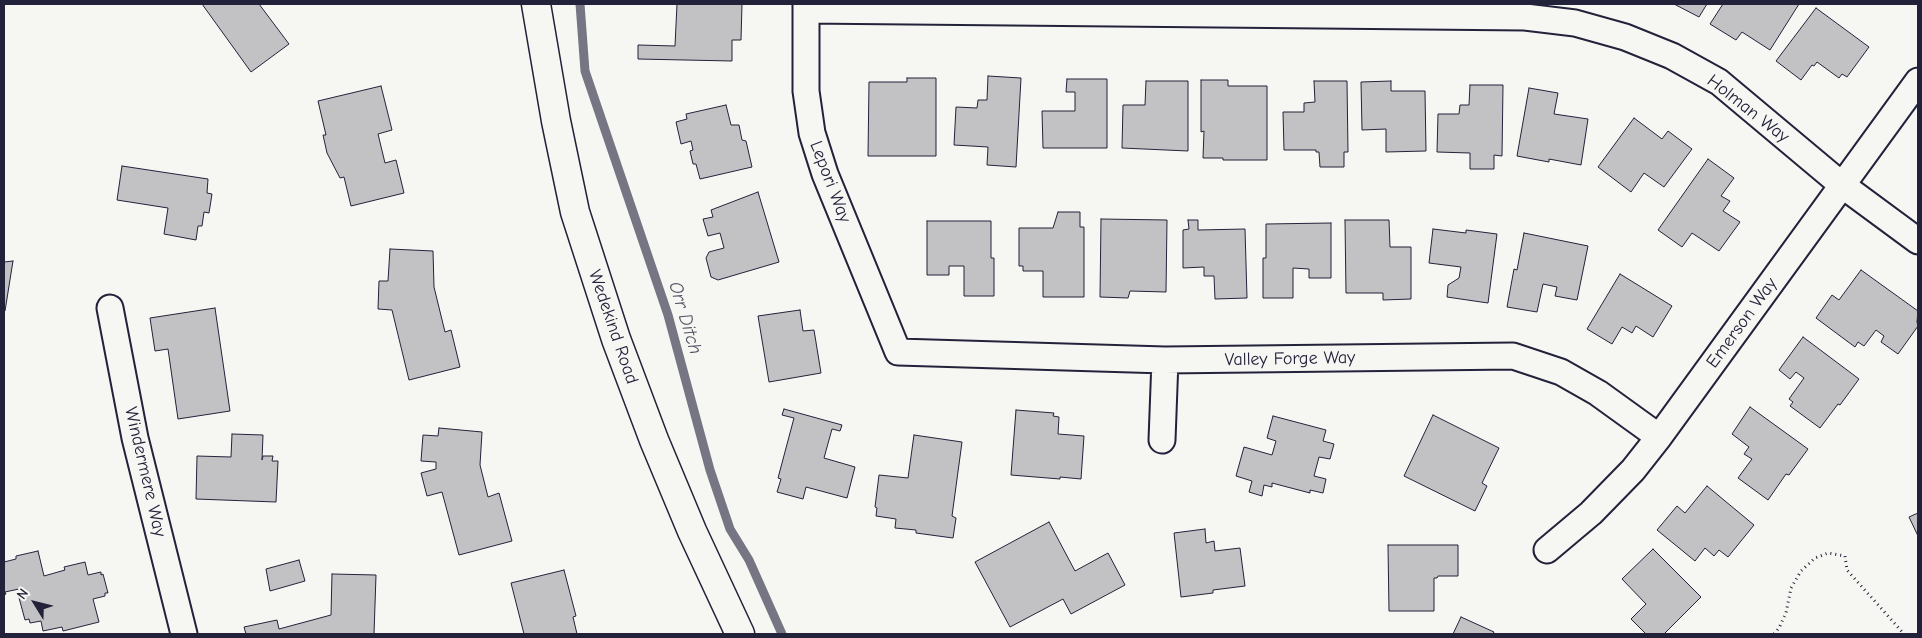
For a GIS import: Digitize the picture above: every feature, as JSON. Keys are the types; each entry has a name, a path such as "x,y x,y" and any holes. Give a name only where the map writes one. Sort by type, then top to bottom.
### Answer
{"street":[{"name":"Wedekind Road","path":"536,4 556,121 575,212 613,330 654,440 692,531 740,634"},
{"name":"Holman Way","path":"806,7 1525,17 1575,24 1625,37 1672,56 1719,82 1842,185 1918,241"},
{"name":"Lepori Way","path":"806,7 806,91 812,133 825,174 898,352"},
{"name":"Emerson Way","path":"1547,550 1591,513 1633,470 1918,81"},
{"name":"Windermere Way","path":"110,308 135,438 184,634"},
{"name":"Valley Forge Way","path":"898,352 1165,360 1513,356 1560,372 1598,393 1659,437"},
{"path":"1162,440 1165,360"}],"path":[{"path":"1774,634 1786,613 1792,588 1801,571 1815,558 1828,553 1845,556 1847,570 1904,634"}],"building":[{"path":"202,4 259,4 289,44 251,72"},
{"path":"677,4 742,4 741,40 732,40 732,61 638,59 638,45 675,46"},
{"path":"1674,4 1707,4 1699,17"},
{"path":"1723,4 1799,4 1770,50 1742,32 1736,40 1710,24"},
{"path":"1816,8 1869,47 1847,77 1842,74 1839,78 1817,62 1814,66 1812,65 1801,80 1776,61"},
{"path":"988,76 1021,78 1016,167 987,165 988,147 954,145 956,107 977,108 978,100 987,100"},
{"path":"907,78 936,78 936,156 868,156 869,82 907,82"},
{"path":"1067,79 1107,79 1107,148 1043,148 1042,111 1075,111 1075,92 1066,92"},
{"path":"1201,80 1228,80 1228,86 1267,86 1267,160 1203,158 1204,131 1201,132"},
{"path":"1146,81 1188,81 1188,151 1122,148 1123,105 1145,105"},
{"path":"1314,81 1347,81 1348,152 1344,152 1344,167 1320,167 1319,152 1316,152 1316,150 1284,150 1283,112 1304,112 1304,103 1315,102"},
{"path":"1391,81 1391,91 1425,91 1426,151 1386,152 1386,129 1362,130 1361,82"},
{"path":"1470,85 1503,85 1502,156 1494,155 1494,169 1470,169 1470,153 1437,152 1438,114 1459,114 1460,105 1469,105"},
{"path":"381,86 392,130 378,134 385,163 396,160 404,193 351,206 344,177 340,178 327,153 323,135 326,135 318,101"},
{"path":"1529,88 1558,93 1554,114 1588,119 1581,165 1517,156"},
{"path":"726,105 731,125 739,125 742,140 746,141 752,167 700,179 696,164 693,164 690,151 693,150 691,141 681,144 676,122 687,119 686,114"},
{"path":"1634,118 1662,139 1668,131 1692,149 1664,187 1644,173 1631,192 1598,167"},
{"path":"1708,159 1734,178 1721,196 1730,201 1723,211 1740,222 1719,251 1692,233 1682,247 1658,230"},
{"path":"122,166 208,179 207,193 212,194 209,213 204,212 202,226 198,226 196,240 164,234 168,208 117,200"},
{"path":"758,192 779,262 718,280 711,277 706,258 709,252 724,248 720,233 708,236 703,219 713,217 711,210"},
{"path":"1058,212 1080,212 1080,227 1084,227 1084,297 1043,297 1043,271 1023,271 1023,266 1019,266 1019,228 1053,228"},
{"path":"1101,219 1167,220 1166,292 1130,291 1128,298 1100,297"},
{"path":"1188,220 1198,220 1198,230 1245,229 1247,298 1215,299 1214,276 1204,276 1204,267 1183,268 1183,230 1189,229"},
{"path":"1345,220 1389,220 1390,247 1411,247 1411,299 1383,300 1383,293 1346,293"},
{"path":"927,221 991,221 991,258 994,258 994,296 964,296 964,266 949,266 949,275 927,275"},
{"path":"1331,223 1331,278 1309,278 1309,269 1293,268 1293,298 1263,298 1263,258 1266,258 1266,224"},
{"path":"1433,229 1466,233 1466,230 1497,234 1488,303 1447,297 1448,285 1459,278 1461,267 1429,263"},
{"path":"1524,233 1588,246 1577,300 1555,296 1557,287 1543,284 1537,312 1507,307 1514,269 1517,270"},
{"path":"390,249 433,251 434,287 445,332 451,330 460,367 409,380 392,310 378,309 379,281 388,281"},
{"path":"13,261 5,311 4,311 4,262"},
{"path":"1861,270 1918,311 1918,326 1898,354 1881,342 1884,336 1876,330 1864,346 1858,342 1855,347 1816,318 1832,295 1839,300"},
{"path":"1620,274 1672,306 1653,337 1636,326 1632,333 1622,327 1612,344 1587,329"},
{"path":"215,308 230,411 178,419 168,349 155,351 150,318"},
{"path":"800,310 803,331 814,330 821,373 769,382 758,316"},
{"path":"1803,337 1859,379 1820,428 1790,406 1793,402 1789,399 1804,378 1796,372 1790,379 1779,370"},
{"path":"1750,407 1808,449 1789,475 1786,474 1768,500 1738,478 1752,459 1744,454 1749,447 1732,434"},
{"path":"784,409 842,425 840,431 832,429 824,458 855,467 847,498 806,487 803,499 777,492 781,479 778,478 794,418 782,415"},
{"path":"1016,410 1054,413 1053,416 1059,417 1058,434 1084,436 1081,479 1011,475"},
{"path":"1433,415 1499,448 1482,483 1487,486 1475,511 1404,476"},
{"path":"1273,416 1326,430 1323,441 1334,444 1330,459 1319,457 1314,476 1326,479 1323,493 1310,490 1310,493 1272,483 1272,487 1264,485 1262,496 1249,492 1252,481 1236,476 1244,447 1272,455 1276,441 1267,438"},
{"path":"439,428 482,432 480,465 488,497 499,493 512,541 459,555 442,492 427,496 421,473 436,469 436,462 421,461 423,435 438,436"},
{"path":"232,434 263,435 262,460 263,456 273,456 272,461 278,461 276,502 196,499 197,456 231,457"},
{"path":"914,435 962,442 952,516 956,518 953,538 916,533 916,530 895,528 896,519 876,516 877,508 875,507 879,475 908,478"},
{"path":"1707,486 1754,525 1728,557 1719,550 1714,556 1705,548 1695,561 1657,530 1677,506 1685,513"},
{"path":"1918,513 1918,536 1909,517"},
{"path":"1049,522 1075,571 1108,553 1125,585 1071,614 1063,599 1010,627 975,562"},
{"path":"1205,529 1206,543 1214,541 1215,551 1240,548 1245,586 1181,597 1174,533"},
{"path":"1388,545 1458,545 1458,576 1438,576 1434,578 1434,611 1389,611"},
{"path":"1653,549 1701,597 1664,634 1646,634 1631,619 1646,604 1622,579"},
{"path":"38,551 44,576 65,570 64,567 85,562 88,575 101,572 101,575 103,574 108,593 105,593 105,596 93,599 99,622 63,631 62,627 43,631 41,621 30,623 29,619 25,620 18,594 20,593 19,589 5,592 6,594 4,595 4,562 16,559 16,556"},
{"path":"299,560 305,581 270,591 266,569"},
{"path":"564,570 576,616 573,617 577,634 524,634 511,583"},
{"path":"332,574 376,575 374,634 246,634 244,627 277,620 279,629 331,615"},
{"path":"1461,617 1494,632 1493,634 1453,634"}],"waterway":[{"name":"Orr Ditch","path":"580,4 585,71 668,315 710,470 730,529 749,560 782,634"}]}
